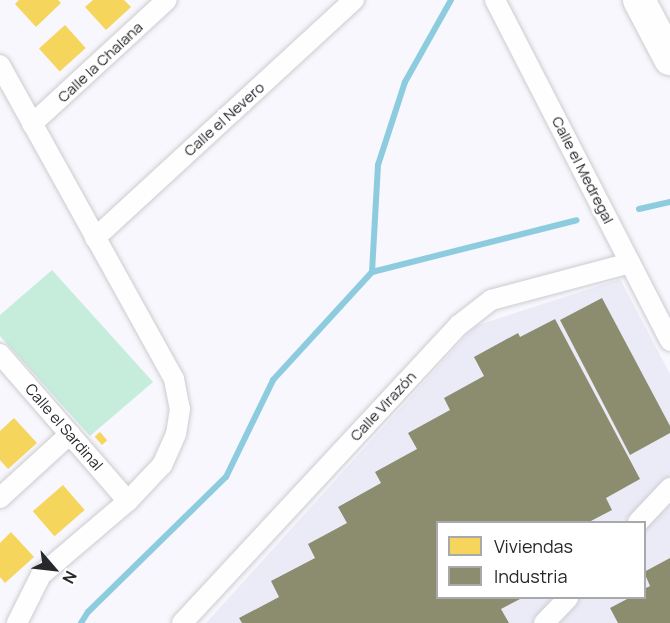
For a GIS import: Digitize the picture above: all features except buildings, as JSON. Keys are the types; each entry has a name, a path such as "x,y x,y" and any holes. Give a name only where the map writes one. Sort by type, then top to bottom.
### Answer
{"highway":[{"path":"639,0 670,59"}],"street":[{"name":"Calle la Chalana","path":"32,124 167,0"},
{"name":"Calle el Nevero","path":"94,238 354,0"},
{"name":"Calle el Medregal","path":"495,0 670,341"},
{"path":"0,65 174,380 180,409 176,434 162,465 128,501 41,575 17,623"},
{"name":"Calle Virazón","path":"194,618 459,325 491,300 630,263"},
{"name":"Calle el Sardinal","path":"0,354 128,501"},
{"path":"0,498 70,434"},
{"path":"639,521 670,488"},
{"path":"544,623 566,599"}],"shaded area":[{"path":"620,279 670,374 670,623 206,623 475,326"}],"green space":[{"path":"52,270 153,382 90,436 0,336 0,315"}],"waterway":[{"path":"372,272 378,165 405,82 451,0"},
{"path":"639,209 670,202"},
{"path":"81,623 88,612 226,477 273,380 372,272 577,220"}]}
